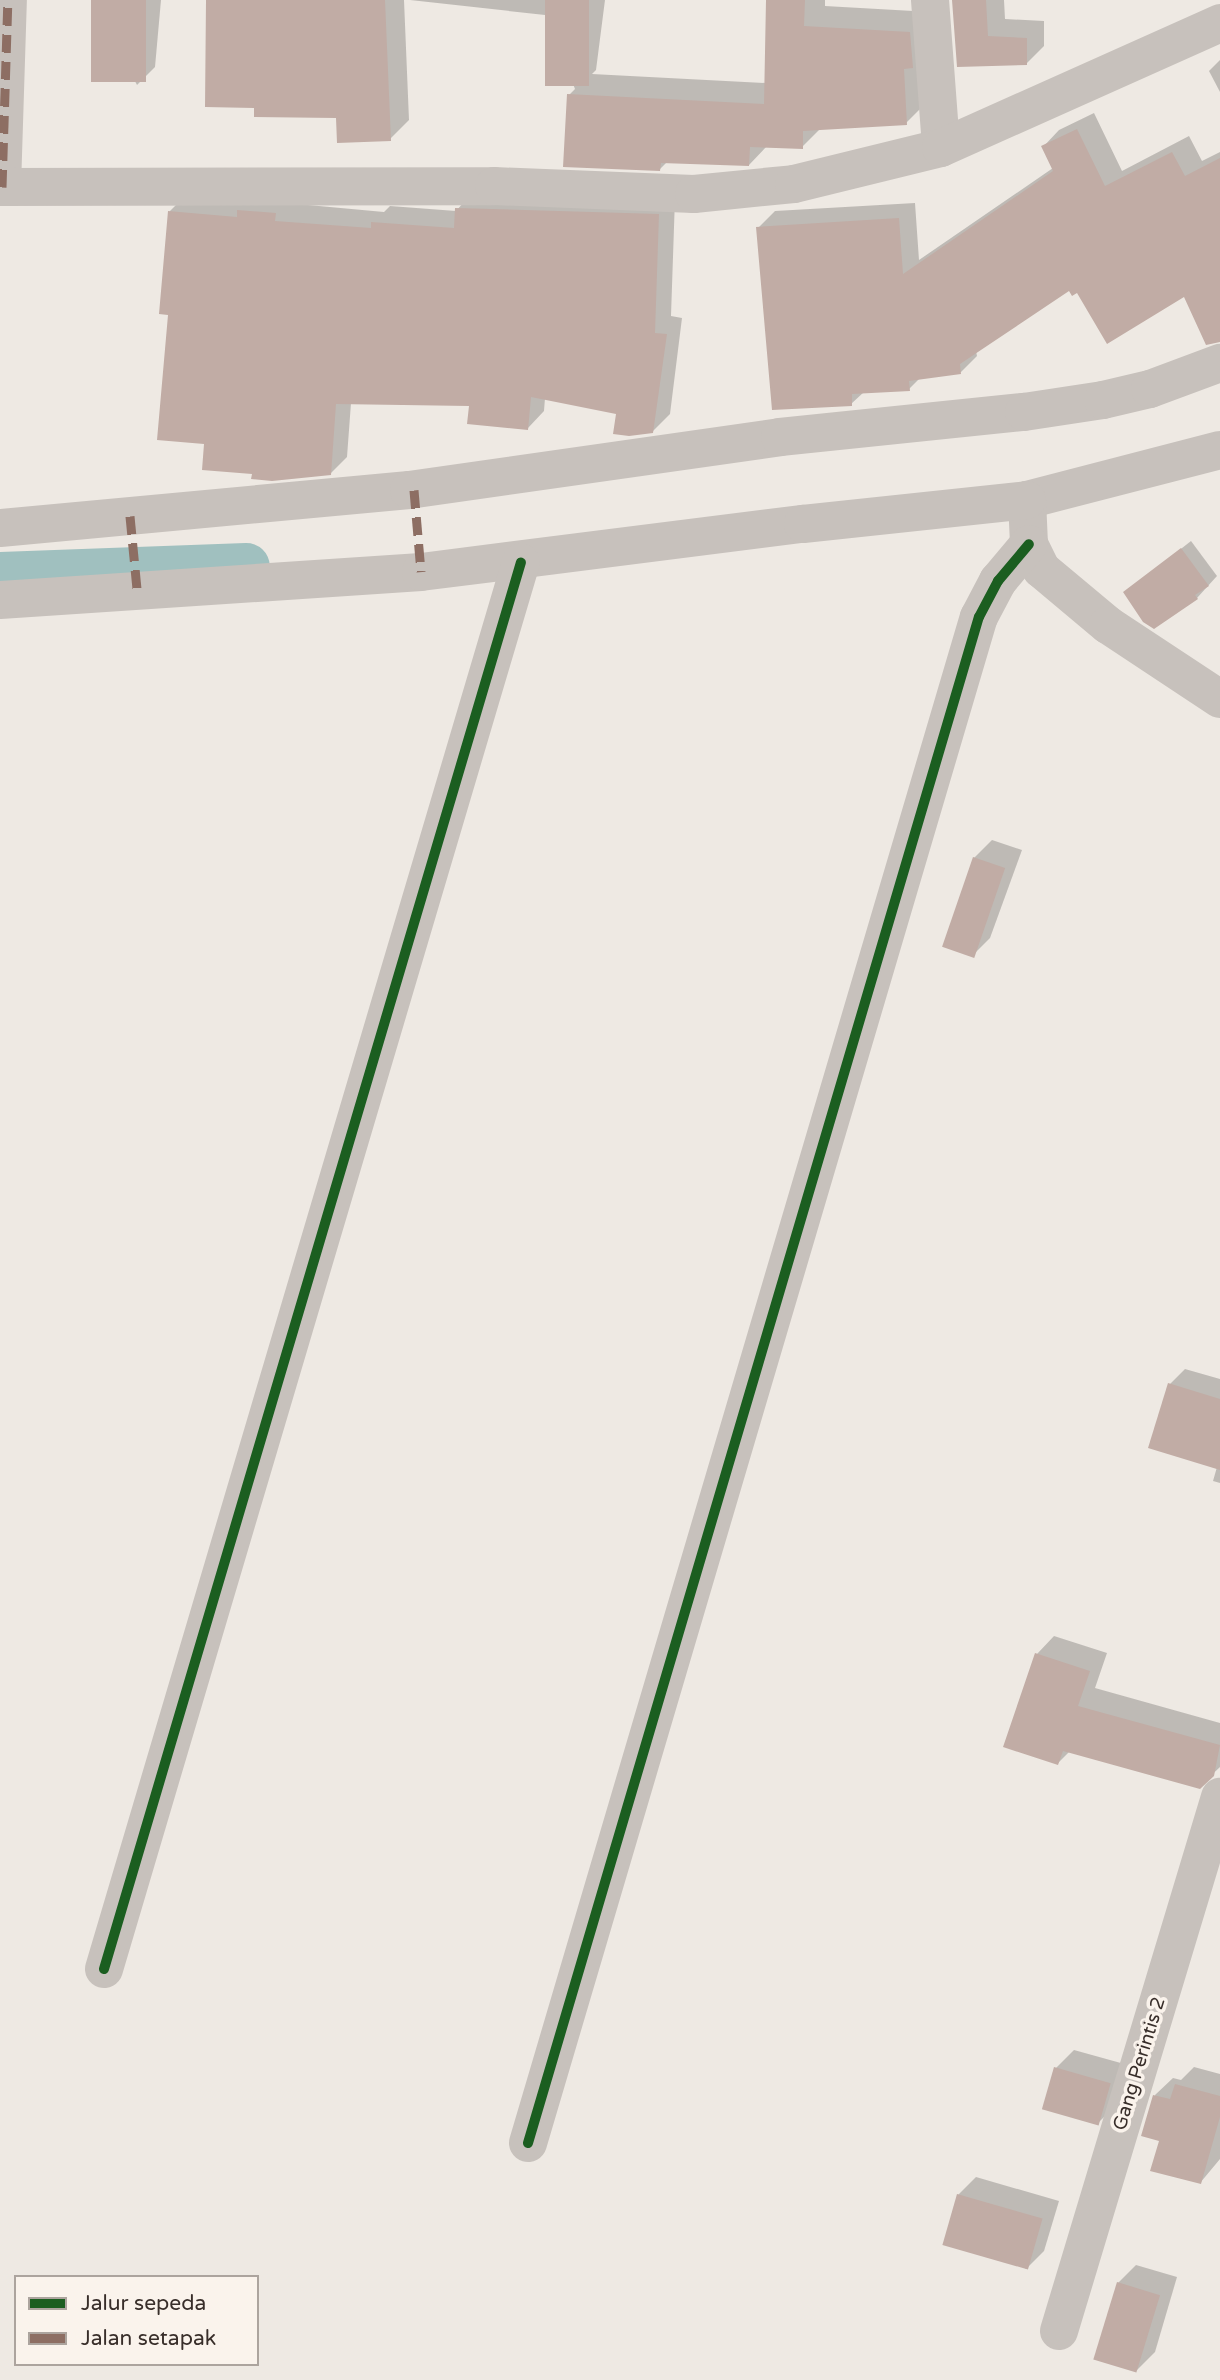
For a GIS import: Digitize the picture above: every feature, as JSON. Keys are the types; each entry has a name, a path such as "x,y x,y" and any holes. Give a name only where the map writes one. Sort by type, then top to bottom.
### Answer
{"street":[{"path":"8,0 1,187 494,186 694,194 794,184 941,148 1220,23"},
{"path":"930,0 941,148"},
{"path":"0,528 414,490 768,439 1024,412 1103,401 1150,389 1220,363"},
{"path":"0,600 421,572 521,562 803,524 1027,500 1220,450"},
{"path":"1027,500 1029,544 1041,569 1108,625 1220,699"},
{"path":"528,2143 979,617 998,581 1029,544"},
{"path":"104,1969 521,562"},
{"name":"Gang Perintis 2","path":"1059,2331 1220,1797"}],"building":[{"path":"91,0 146,0 146,82 91,82"},
{"path":"206,0 385,0 391,141 337,143 336,118 254,117 254,108 205,107"},
{"path":"545,0 589,0 589,86 545,86"},
{"path":"766,0 805,0 804,26 910,32 913,68 904,69 907,125 803,131 803,149 750,147 749,166 661,163 660,171 563,167 567,94 764,104"},
{"path":"952,0 986,0 988,36 1027,38 1027,65 957,67"},
{"path":"1077,129 1105,186 1172,152 1185,176 1220,158 1220,342 1206,345 1184,297 1107,344 1077,293 1072,296 1069,291 960,364 961,374 909,381 910,391 852,394 852,406 772,410 756,227 899,218 903,274 1053,171 1041,146"},
{"path":"455,208 659,214 655,333 667,334 653,433 629,436 613,434 616,414 531,397 528,430 467,424 469,406 336,404 331,475 272,481 251,479 252,474 202,470 204,444 157,440 168,315 159,314 168,211 237,217 237,210 276,213 275,221 371,228 371,222 454,228"},
{"path":"1181,548 1209,586 1195,595 1198,599 1154,629 1143,622 1123,592"},
{"path":"973,857 1005,868 974,958 942,947"},
{"path":"1168,1383 1220,1399 1220,1470 1148,1448"},
{"path":"1035,1653 1090,1671 1078,1706 1220,1745 1214,1776 1200,1789 1063,1751 1058,1765 1003,1747"},
{"path":"1054,2067 1111,2083 1099,2126 1042,2109"},
{"path":"1175,2084 1220,2096 1220,2117 1201,2184 1150,2171 1159,2141 1141,2136 1153,2095 1170,2099"},
{"path":"957,2194 1043,2219 1028,2269 942,2245"},
{"path":"1117,2282 1160,2295 1136,2373 1093,2359"}],"waterway":[{"path":"0,575 246,566"}],"marked path":[{"path":"2,187 8,0"},
{"path":"414,490 421,572"},
{"path":"130,516 137,589"}],"cycle path":[{"path":"528,2143 979,617 998,581 1029,544"},
{"path":"104,1969 521,562"}]}
